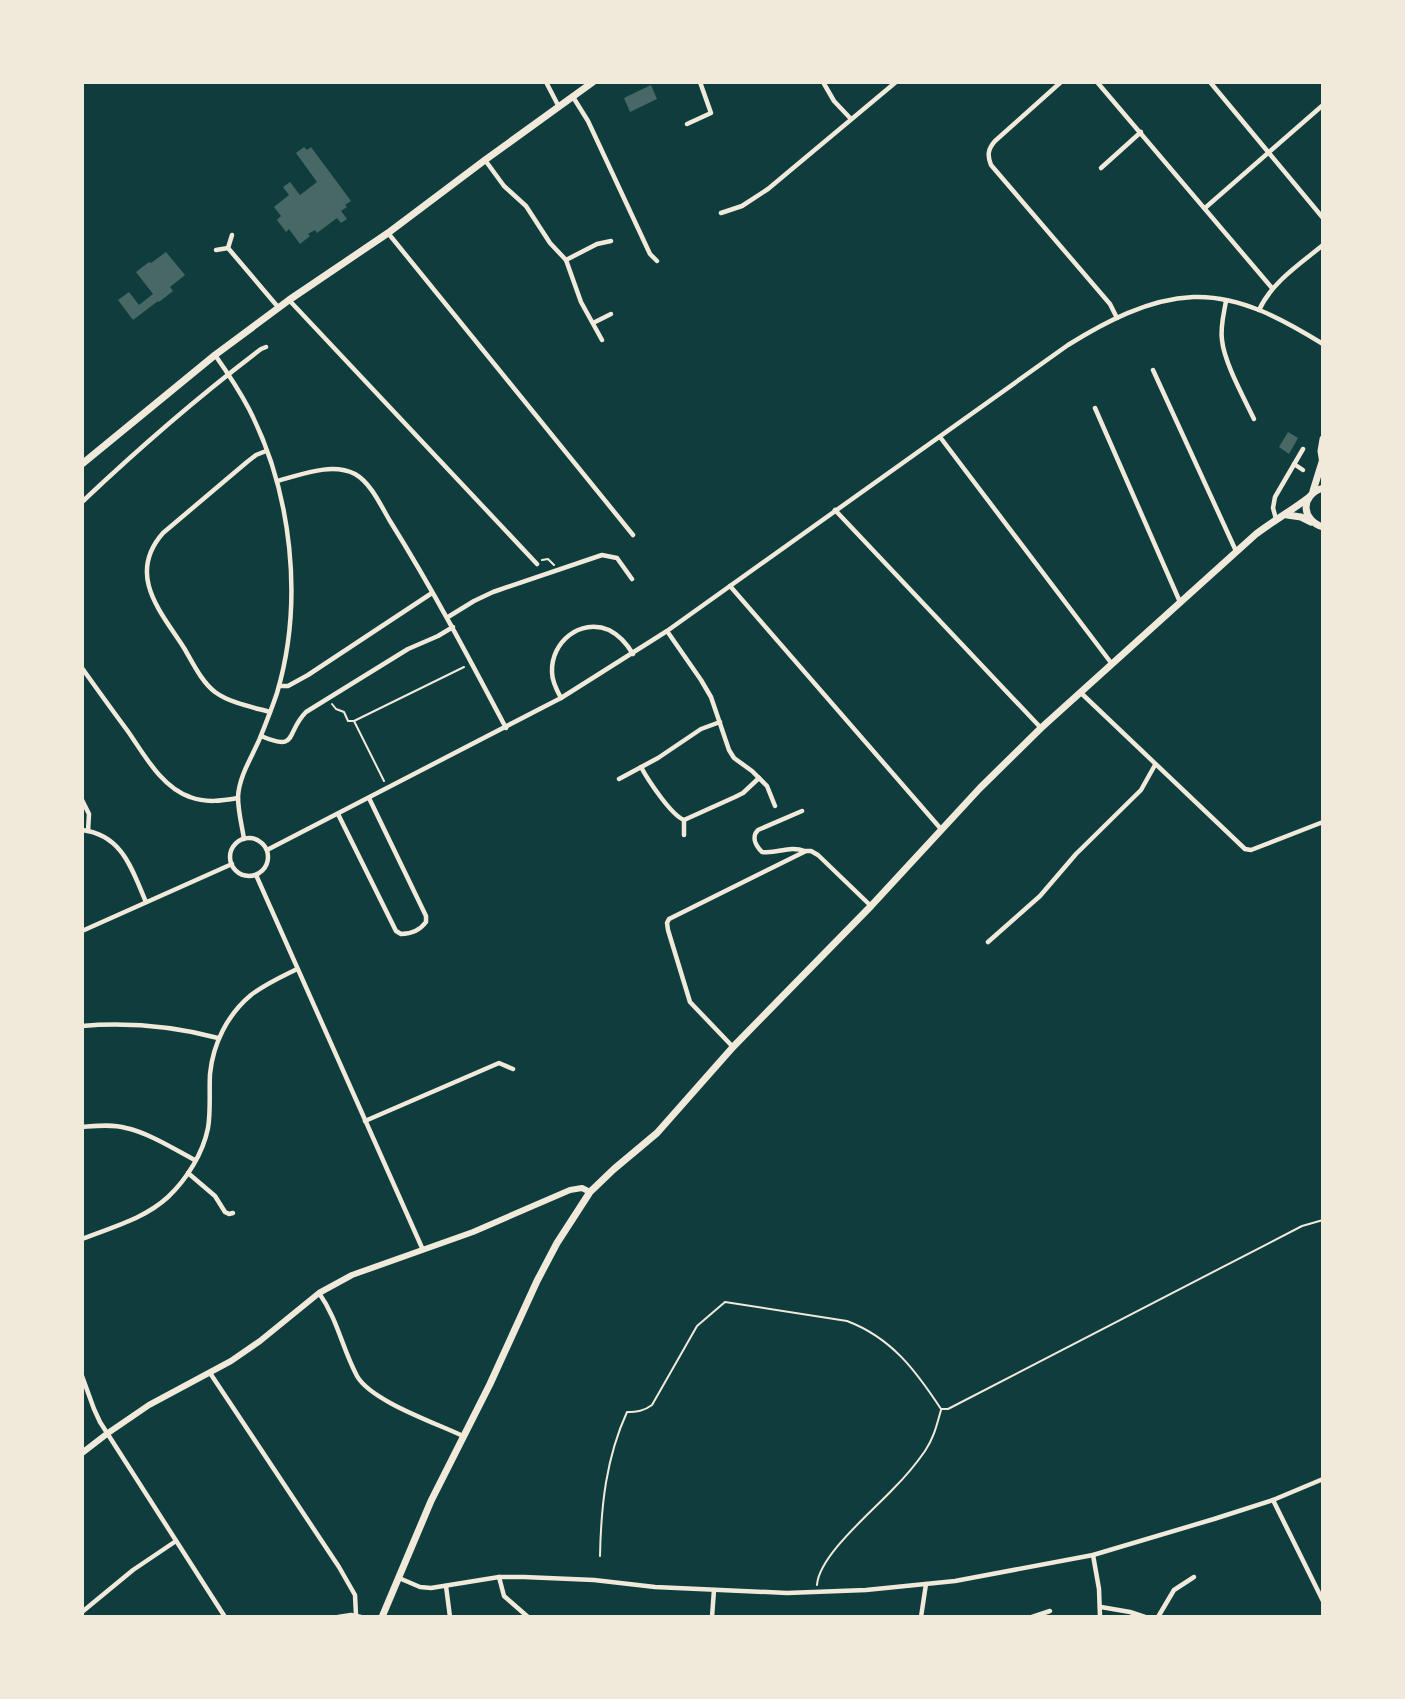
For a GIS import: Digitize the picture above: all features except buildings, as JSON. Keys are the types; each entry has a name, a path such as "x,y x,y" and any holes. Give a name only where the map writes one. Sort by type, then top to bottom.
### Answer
{"main road":[{"path":"82,464 215,355 289,300 388,233 593,82"},
{"path":"1312,522 1306,511 1322,463 1323,439"},
{"path":"382,1617 431,1501 556,1243 590,1192 657,1133 733,1047 1041,728 1237,552 1276,519 1287,515 1323,488"},
{"path":"1287,515 1301,517 1322,528"},
{"path":"82,1453 149,1405 231,1361 319,1293 352,1275 473,1232 570,1190 582,1188 590,1192"}],"street":[{"path":"546,82 559,107"},
{"path":"687,124 711,113 700,82"},
{"path":"823,82 834,101 851,119"},
{"path":"721,214 755,199 896,82"},
{"path":"1061,82 995,141 988,152 988,159 1110,304 1117,318"},
{"path":"1097,82 1272,288"},
{"path":"1219,82 1212,84 1323,218"},
{"path":"573,97 588,121 650,254 657,261"},
{"path":"1205,208 1322,109"},
{"path":"1101,168 1141,132"},
{"path":"485,160 504,187 526,206 550,243 566,260 580,302 602,340"},
{"path":"388,233 633,535"},
{"path":"228,248 232,235"},
{"path":"566,260 597,244 611,241"},
{"path":"1259,310 1272,288 1323,245"},
{"path":"216,250 228,248"},
{"path":"228,248 279,308"},
{"path":"267,850 506,728 633,654 1068,345 1098,327 1160,302 1193,297 1226,300 1259,310 1293,325 1323,344"},
{"path":"289,300 537,564"},
{"path":"1226,300 1222,344 1254,419"},
{"path":"593,323 611,314"},
{"path":"82,502 228,374 267,347"},
{"path":"215,355 249,409 277,481 292,571 290,620 278,686 261,736 243,775 238,798 244,839"},
{"path":"1153,370 1237,552"},
{"path":"1095,408 1180,602"},
{"path":"940,437 1112,664"},
{"path":"1276,519 1273,508 1275,498 1303,449"},
{"path":"266,451 247,462 163,533 151,551 147,576 152,598 205,682 220,695 270,712"},
{"path":"1294,464 1303,470"},
{"path":"277,481 330,469 346,471 360,477 372,491 448,617 506,728"},
{"path":"835,510 1041,728"},
{"path":"448,617 493,592 602,555 617,558 632,579"},
{"path":"730,586 941,829"},
{"path":"278,686 288,686 308,675 432,593"},
{"path":"261,736 279,743 285,742 301,717 328,698 408,649 453,627"},
{"path":"561,698 553,681 552,665 556,649 571,634 592,627 608,630 620,638 633,654"},
{"path":"667,631 706,688 729,750 734,758 767,786 775,806"},
{"path":"82,668 156,771 171,787 180,793 211,802 238,798"},
{"path":"1080,692 1245,849 1251,850 1323,822"},
{"path":"619,779 701,729 720,722"},
{"path":"988,942 1040,896 1076,853 1141,790 1155,765"},
{"path":"641,767 652,787 677,817 684,820 735,797 759,778"},
{"path":"338,814 396,931 401,934 415,931 426,922 426,916 369,798"},
{"path":"82,800 89,814 85,831 107,839 121,849 146,902"},
{"path":"802,811 758,830 754,838 758,848 762,852 795,848 811,851 871,906"},
{"path":"684,820 684,835"},
{"path":"244,839 260,842 267,850 265,867 256,875 245,876 232,864 231,852 244,839"},
{"path":"733,1047 690,1002 667,923 675,915 806,851"},
{"path":"82,931 232,864"},
{"path":"256,875 423,1250"},
{"path":"82,1238 146,1213 175,1190 188,1173 205,1139 210,1073 218,1038 228,1021 249,997 267,984 297,969"},
{"path":"82,1026 132,1024 192,1031 218,1038"},
{"path":"365,1121 499,1063 513,1069"},
{"path":"82,1127 124,1127 195,1160"},
{"path":"188,1173 215,1196 225,1212 233,1213"},
{"path":"319,1293 333,1316 353,1369 363,1385 388,1402 463,1436"},
{"path":"210,1373 346,1577 357,1601 358,1616 338,1617"},
{"path":"82,1376 94,1409 108,1433 225,1617"},
{"path":"398,1577 420,1587 431,1588 499,1577 594,1580 655,1587 786,1593 866,1590 955,1581 1093,1555 1273,1500 1323,1479"},
{"path":"1273,1500 1323,1601"},
{"path":"82,1612 133,1570 176,1541"},
{"path":"1093,1555 1099,1589 1100,1617"},
{"path":"499,1577 504,1595 528,1617"},
{"path":"1158,1617 1174,1590 1194,1577"},
{"path":"921,1617 926,1584"},
{"path":"446,1586 450,1617"},
{"path":"712,1617 714,1590"},
{"path":"1101,1607 1146,1617"},
{"path":"1036,1616 1050,1611"}],"path":[{"path":"537,564 548,559 556,570"},
{"path":"328,698 335,709 344,712 348,721 354,721 472,663"},
{"path":"354,721 388,788"},
{"path":"942,1409 948,1409 1302,1226 1323,1220"},
{"path":"600,1556 602,1508 608,1468 627,1412 646,1410 652,1405 697,1326 725,1302 847,1321 866,1328 894,1348 942,1409"},
{"path":"821,1591 817,1585 818,1578 827,1562 853,1529 923,1454 932,1440 942,1409"}]}
